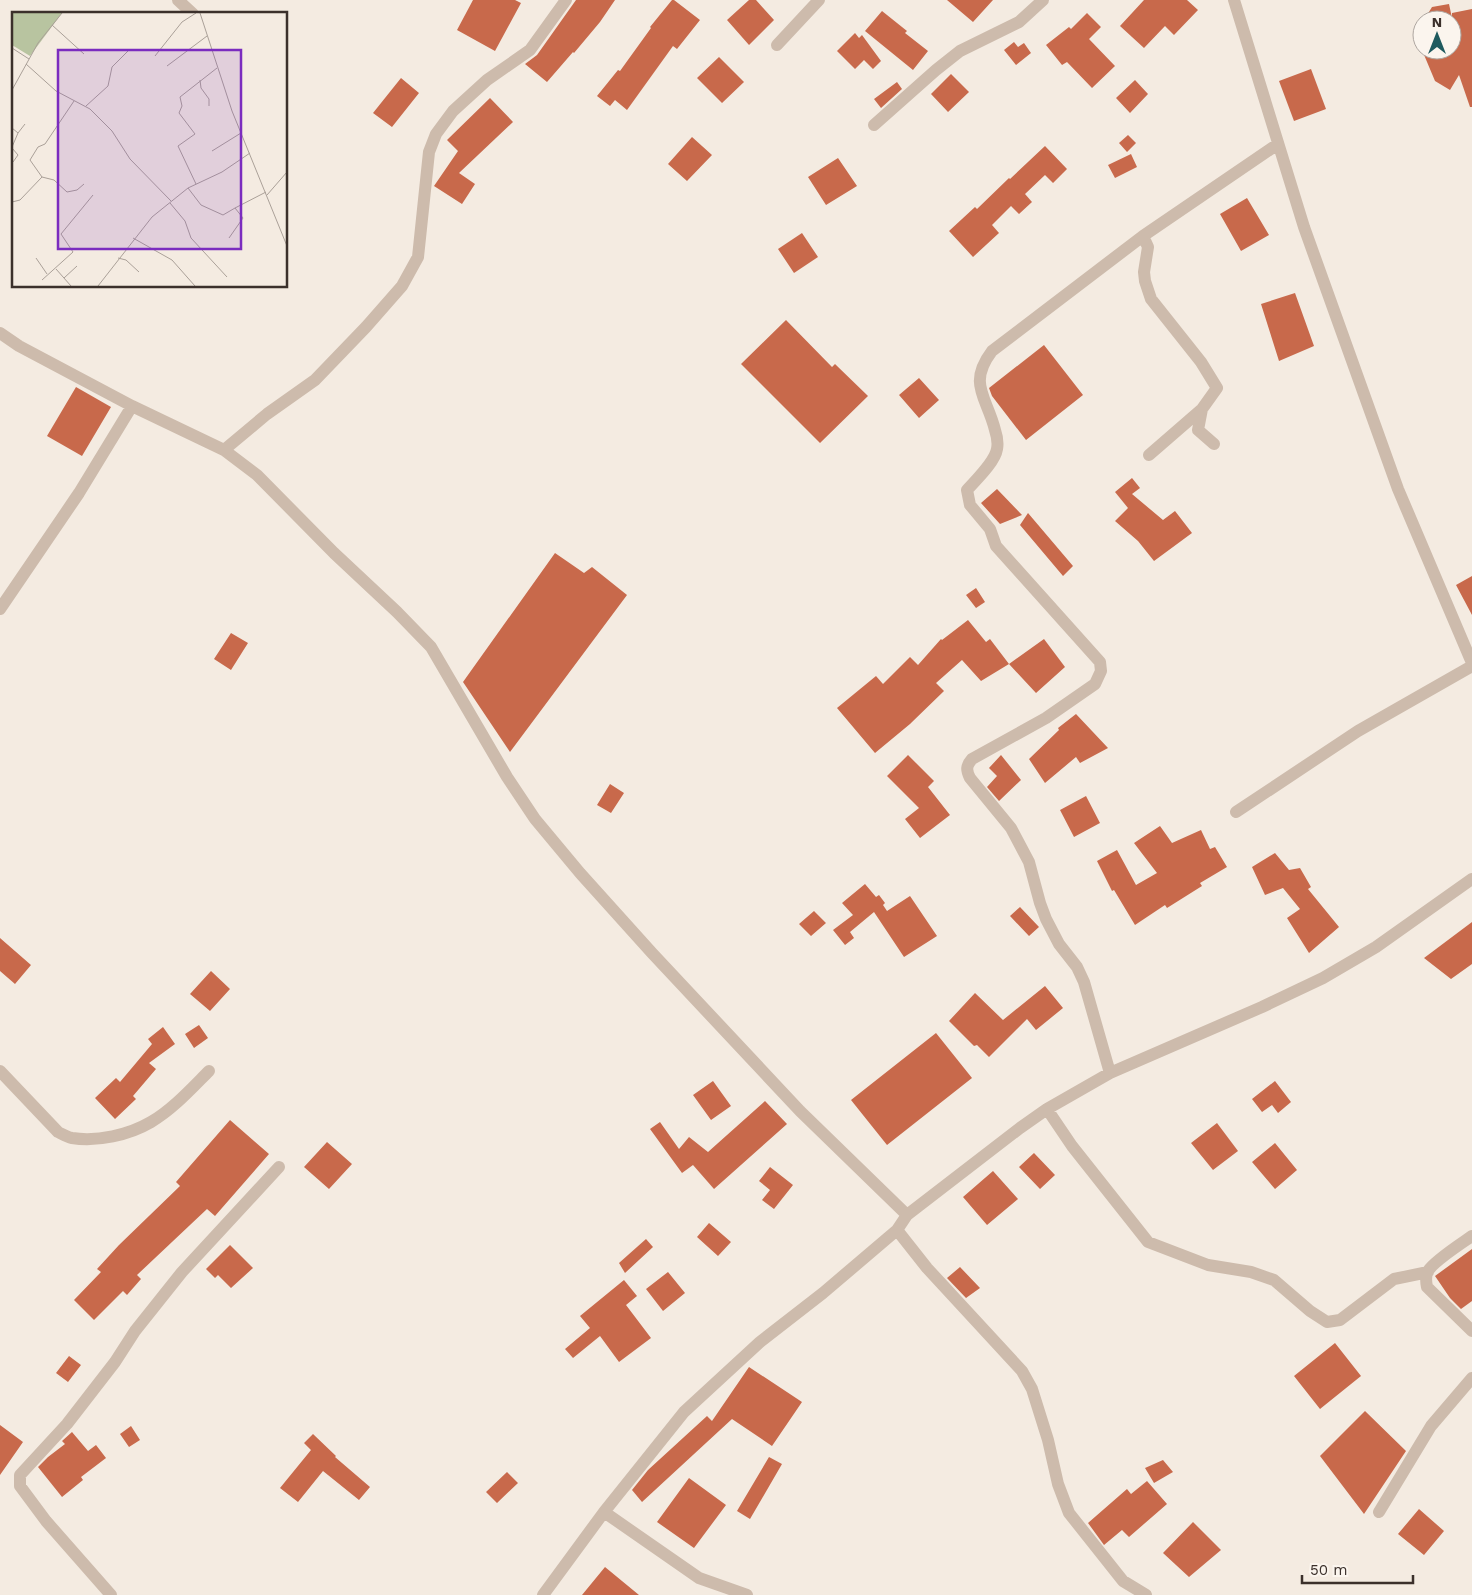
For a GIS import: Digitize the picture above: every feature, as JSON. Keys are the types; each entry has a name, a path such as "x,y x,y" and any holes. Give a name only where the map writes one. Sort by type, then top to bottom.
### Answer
{"street":[{"path":"178,0 191,12"},
{"path":"224,450 267,414 315,380 402,286 418,257 422,235 425,181 429,152 436,134 453,111 487,80 530,50 566,0"},
{"path":"776,45 819,0"},
{"path":"874,125 960,51 1019,22 1043,0"},
{"path":"1234,0 1304,227 1398,488 1472,664 1358,731 1236,812"},
{"path":"1110,1073 1084,982 1077,967 1059,944 1046,919 1029,862 1011,828 966,771 972,759 1046,718 1095,684 1101,671 1100,662 996,546 990,529 970,506 967,490 990,462 997,450 997,436 980,389 979,376 984,362 992,352 1142,236 1278,144"},
{"path":"1142,236 1148,247 1144,272 1151,299 1201,362 1217,388 1202,409 1148,455"},
{"path":"0,333 20,346 132,406 224,450 257,475 431,647 507,777 534,819 580,873 800,1111 907,1215"},
{"path":"0,609 79,493 132,406"},
{"path":"1202,409 1198,430 1214,444"},
{"path":"543,1595 604,1512 684,1412 760,1342 823,1293 897,1230 907,1215 1047,1109 1110,1073 1262,1007 1323,978 1376,947 1472,879"},
{"path":"0,1071 58,1132 70,1138 88,1139 104,1138 130,1131 151,1122 177,1102 209,1071"},
{"path":"1047,1109 1077,1153 1148,1242 1208,1265 1251,1272 1274,1280 1327,1322 1340,1320 1394,1279 1428,1272"},
{"path":"111,1595 46,1521 20,1486 20,1475 67,1424 115,1362 135,1331 182,1272 279,1167"},
{"path":"897,1230 926,1268 1022,1372 1032,1389 1048,1440 1058,1484 1069,1513 1122,1582 1146,1595"},
{"path":"1472,1236 1434,1264 1428,1272 1426,1279 1427,1287 1472,1331"},
{"path":"1379,1512 1431,1426 1472,1378"},
{"path":"604,1512 700,1578 748,1595"}],"building":[{"path":"473,0 515,0 521,3 495,51 457,30"},
{"path":"576,0 615,0 600,22 547,82 525,64 537,55"},
{"path":"672,0 700,20 677,49 673,46 627,110 615,100 610,106 597,96 618,70 620,71 650,27"},
{"path":"749,0 756,0 774,20 749,45 727,20"},
{"path":"947,0 993,0 973,22"},
{"path":"1144,0 1187,0 1198,10 1174,35 1165,26 1144,48 1120,26"},
{"path":"1449,4 1450,10 1430,10 1432,7"},
{"path":"1472,9 1472,107 1470,107 1459,75 1450,90 1435,81 1426,60 1462,60 1462,11"},
{"path":"882,11 907,31 905,33 928,51 913,70 865,31"},
{"path":"1087,13 1101,27 1089,39 1115,66 1092,88 1067,62 1062,65 1046,45 1069,27 1071,29"},
{"path":"855,33 859,38 862,35 881,61 873,69 864,60 855,69 837,51"},
{"path":"1014,42 1018,47 1024,43 1031,53 1016,65 1004,50"},
{"path":"719,57 744,82 722,103 697,78"},
{"path":"1311,69 1326,109 1294,121 1279,81"},
{"path":"951,74 969,92 948,112 931,94"},
{"path":"401,78 419,93 392,127 373,113"},
{"path":"1135,80 1148,94 1130,113 1116,98"},
{"path":"897,82 902,89 881,108 874,99"},
{"path":"490,98 513,122 459,173 475,184 462,204 434,186 458,151 447,140"},
{"path":"1128,135 1136,143 1127,152 1119,143"},
{"path":"692,137 712,155 687,181 668,164"},
{"path":"1045,146 1067,169 1053,183 1045,175 1025,194 1032,202 1019,214 1011,206 992,225 999,233 973,257 949,231 975,207 977,209"},
{"path":"1131,154 1137,167 1115,178 1108,165"},
{"path":"838,158 857,186 826,205 808,177"},
{"path":"1247,198 1269,235 1241,251 1220,214"},
{"path":"802,233 818,257 794,273 778,249"},
{"path":"1295,293 1314,346 1279,361 1261,304"},
{"path":"786,320 832,367 835,364 868,396 820,443 741,364"},
{"path":"1044,345 1083,395 1026,440 992,396 989,388"},
{"path":"919,378 939,400 919,418 899,395"},
{"path":"76,387 111,407 82,456 47,436"},
{"path":"1132,478 1140,488 1132,494 1163,520 1175,511 1192,533 1154,561 1138,541 1115,521 1128,508 1115,492"},
{"path":"997,489 1022,515 1000,524 981,503"},
{"path":"1028,513 1073,566 1063,576 1020,525"},
{"path":"555,553 584,573 592,567 627,595 510,752 463,682"},
{"path":"1472,576 1472,615 1456,585"},
{"path":"976,588 985,602 976,608 966,595"},
{"path":"968,620 986,642 990,639 1009,664 981,681 962,660 936,683 944,691 910,724 875,753 837,708 876,676 883,684 910,657 918,665 941,639"},
{"path":"231,633 248,643 231,670 214,659"},
{"path":"1044,639 1065,667 1036,693 1009,664"},
{"path":"1076,714 1108,748 1080,763 1076,757 1045,783 1029,759 1059,730 1058,728"},
{"path":"908,755 934,781 928,787 950,815 920,838 905,819 919,808 887,776"},
{"path":"1001,755 1021,780 999,801 987,787 997,776 989,768"},
{"path":"610,784 624,793 611,813 597,805"},
{"path":"1086,796 1100,823 1074,837 1060,810"},
{"path":"1160,826 1172,843 1201,830 1210,849 1215,847 1227,867 1200,883 1202,886 1167,908 1165,905 1135,925 1114,890 1112,891 1097,861 1117,850 1136,885 1157,873 1134,843"},
{"path":"1275,853 1289,870 1300,868 1311,887 1308,889 1339,927 1309,953 1287,918 1300,909 1283,888 1265,895 1252,867"},
{"path":"865,884 876,897 879,895 885,903 883,905 887,911 910,896 937,936 904,957 874,912 850,932 854,938 845,945 833,930 853,915 842,903"},
{"path":"1020,907 1039,927 1029,936 1010,916"},
{"path":"814,911 826,923 811,936 799,924"},
{"path":"1472,922 1472,964 1451,979 1424,958"},
{"path":"0,938 31,965 15,984 0,971"},
{"path":"211,971 230,989 210,1011 190,994"},
{"path":"1045,986 1063,1008 1036,1030 1027,1019 989,1057 977,1045 974,1046 949,1021 975,993 1003,1020"},
{"path":"199,1025 208,1038 194,1048 185,1034"},
{"path":"163,1027 175,1044 149,1063 156,1069 133,1096 136,1099 115,1119 95,1098 116,1078 120,1082 152,1044 148,1039"},
{"path":"936,1033 972,1078 887,1145 851,1100"},
{"path":"713,1081 731,1106 711,1120 693,1095"},
{"path":"1275,1081 1291,1102 1278,1113 1272,1105 1262,1112 1252,1099"},
{"path":"765,1101 787,1124 714,1189 693,1165 682,1173 650,1129 660,1122 679,1149 689,1137 708,1152"},
{"path":"230,1120 269,1154 215,1216 207,1209 137,1275 141,1279 127,1295 123,1291 94,1320 74,1300 101,1272 97,1269 119,1245 180,1186 176,1182"},
{"path":"1217,1123 1238,1151 1213,1170 1191,1143"},
{"path":"327,1142 352,1164 329,1189 304,1167"},
{"path":"1275,1143 1297,1170 1275,1189 1252,1162"},
{"path":"1034,1153 1055,1175 1040,1189 1019,1167"},
{"path":"770,1167 793,1185 774,1209 762,1200 770,1190 759,1181"},
{"path":"993,1171 1018,1199 987,1225 963,1197"},
{"path":"709,1223 731,1242 718,1256 697,1237"},
{"path":"646,1239 653,1247 625,1273 619,1263"},
{"path":"230,1245 253,1268 231,1288 218,1275 215,1278 206,1269"},
{"path":"1472,1249 1472,1301 1461,1309 1450,1298 1435,1276"},
{"path":"960,1267 980,1288 966,1298 947,1278"},
{"path":"668,1272 685,1293 663,1311 646,1289"},
{"path":"624,1280 637,1296 626,1305 651,1338 619,1362 600,1336 573,1358 565,1349 590,1328 580,1316"},
{"path":"1335,1343 1361,1376 1320,1409 1294,1376"},
{"path":"69,1356 81,1365 68,1382 56,1373"},
{"path":"749,1367 802,1402 772,1446 732,1419 642,1502 632,1490 648,1470 707,1416 712,1421"},
{"path":"1365,1411 1406,1451 1364,1514 1320,1456"},
{"path":"0,1425 23,1442 0,1475"},
{"path":"131,1426 140,1440 129,1447 120,1434"},
{"path":"72,1432 88,1451 96,1445 106,1458 81,1477 83,1480 62,1497 38,1467 65,1444 62,1441"},
{"path":"313,1434 335,1457 370,1487 359,1500 323,1471 298,1502 280,1488 311,1450 304,1443"},
{"path":"769,1457 782,1464 750,1519 737,1511"},
{"path":"1163,1460 1173,1472 1154,1483 1145,1468"},
{"path":"507,1472 518,1483 497,1503 486,1492"},
{"path":"689,1478 726,1505 694,1548 657,1522"},
{"path":"1147,1481 1167,1504 1129,1537 1122,1530 1104,1545 1088,1523 1127,1489 1131,1494"},
{"path":"1419,1509 1444,1531 1424,1555 1398,1534"},
{"path":"1193,1522 1221,1550 1189,1577 1163,1553"},
{"path":"605,1567 639,1595 582,1595"}]}
